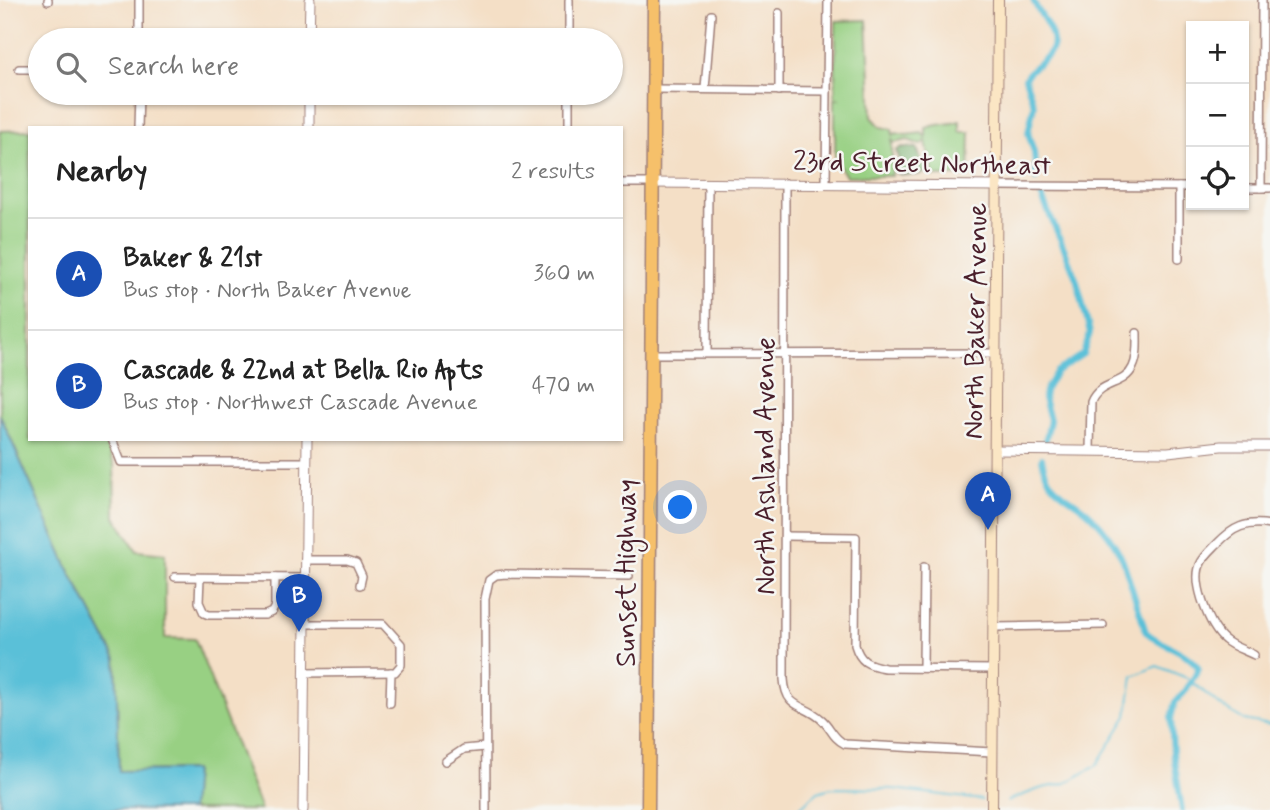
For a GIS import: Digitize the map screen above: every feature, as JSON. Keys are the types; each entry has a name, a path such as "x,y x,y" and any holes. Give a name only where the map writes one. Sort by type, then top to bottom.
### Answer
{"highway":[{"name":"Sunset Highway","path":"648,810 654,0"}],"main road":[{"name":"North Baker Avenue","path":"992,810 998,0"}],"street":[{"path":"139,0 139,28"},
{"path":"309,28 310,0"},
{"path":"569,0 569,28"},
{"path":"826,183 828,0"},
{"path":"1261,188 1262,0"},
{"path":"779,13 779,90"},
{"path":"705,89 711,15"},
{"path":"19,69 28,69"},
{"path":"654,89 827,91"},
{"path":"138,126 139,105"},
{"path":"309,105 309,126"},
{"path":"569,105 569,126"},
{"path":"623,183 652,183"},
{"name":"23rd Street Northeast","path":"652,183 1186,187"},
{"path":"706,353 708,183"},
{"name":"North Ashland Avenue","path":"785,183 785,688 792,702 820,718 839,741 854,746 992,752"},
{"path":"1179,187 1179,259"},
{"path":"1249,188 1270,188"},
{"path":"1090,450 1091,402 1106,385 1128,376 1131,372 1136,358 1137,333"},
{"path":"651,354 995,353"},
{"path":"113,441 121,462 306,462"},
{"path":"303,810 307,441"},
{"path":"995,450 1168,452 1221,446 1270,446"},
{"path":"1254,654 1232,645 1222,637 1203,604 1197,576 1205,556 1234,528 1245,524 1270,525"},
{"path":"785,536 856,537 855,645 859,658 869,665 994,669"},
{"path":"305,560 346,560 356,564 362,576 360,586"},
{"path":"923,668 924,567"},
{"path":"486,810 485,599 489,580 501,574 629,576"},
{"path":"174,578 305,578"},
{"path":"200,578 199,602 204,612 209,615 265,615 275,607 275,578"},
{"path":"304,673 395,672 401,665 401,644 383,624 305,624"},
{"path":"995,627 1102,625"},
{"path":"390,703 391,672"},
{"path":"446,761 464,749 485,747"}],"green space":[{"path":"867,20 872,117 881,127 892,129 893,135 922,133 926,138 926,128 960,121 960,132 970,132 969,176 933,176 926,140 921,145 908,140 893,143 892,138 892,176 846,176 835,160 835,99 840,99 835,98 836,21"},
{"path":"28,130 28,441 105,441 114,465 115,517 137,551 165,554 165,638 195,639 261,810 191,810 194,770 119,771 116,659 68,568 0,415 0,131"},
{"path":"902,147 917,148 921,160 929,165 929,171 913,175 896,173 899,157 896,151"}],"water":[{"path":"0,415 68,568 116,659 119,771 194,770 191,810 0,810"}],"waterway":[{"path":"1033,0 1053,41 1048,55 1025,78 1034,105 1028,133 1034,152 1036,179"},
{"path":"1041,195 1077,281 1090,333 1083,354 1056,372 1045,391 1044,398 1050,420 1045,443"},
{"path":"1042,458 1054,486 1091,515 1105,530 1116,548 1123,560 1146,632 1188,657 1199,669 1175,702 1171,718 1173,753 1182,810"},
{"path":"1007,801 1042,788 1064,784 1096,766 1127,716 1133,676 1157,666 1187,678 1221,706 1244,720 1270,725"},
{"path":"797,810 818,792 831,788 894,789 982,800"}],"place":[{"name":"Baker & 21st","path":"988,530"},
{"name":"Cascade & 22nd at Bella Rio Apts","path":"299,632"}]}
